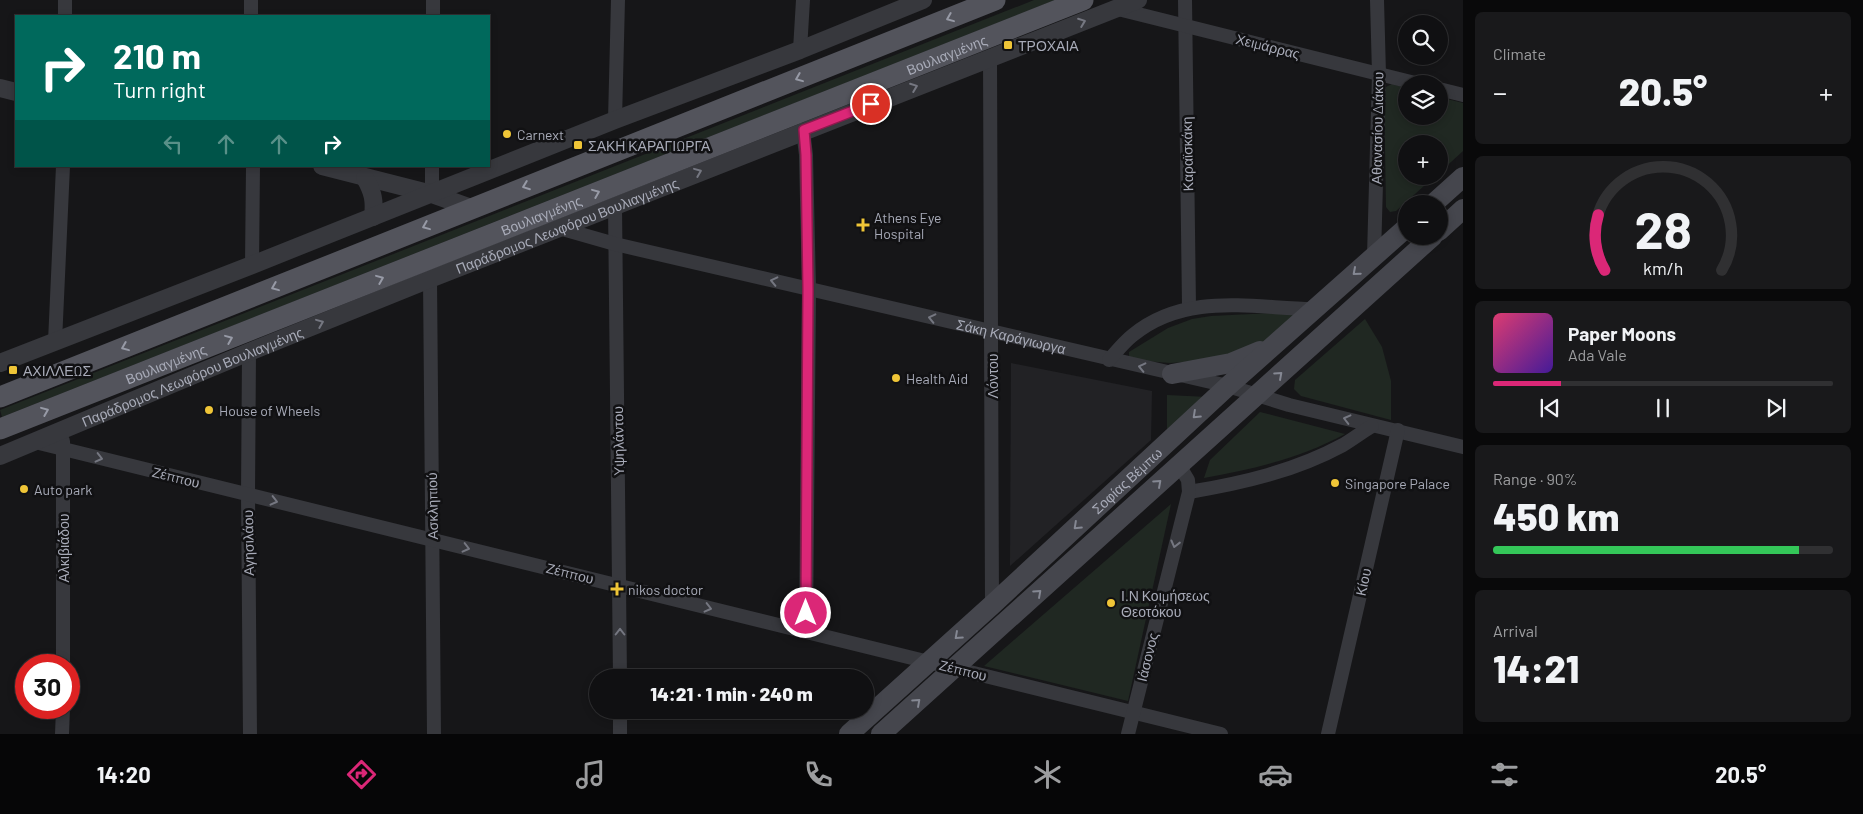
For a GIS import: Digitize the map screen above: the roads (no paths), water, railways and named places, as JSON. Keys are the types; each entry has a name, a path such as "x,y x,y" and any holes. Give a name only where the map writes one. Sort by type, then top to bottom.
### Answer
{"main road":[{"path":"0,397 996,0"},
{"name":"Βουλιαγμένης","path":"0,429 1083,0"},
{"path":"1443,195 1463,178"},
{"path":"1448,223 1463,209"},
{"name":"Σοφίας Βέμπω","path":"849,734 930,662 1228,386 1398,235"},
{"name":"Σοφίας Βέμπω","path":"881,734 1423,245"},
{"path":"1172,374 1230,362 1274,346"}],"street":[{"path":"65,0 65,15"},
{"path":"251,0 251,15"},
{"path":"433,0 433,15"},
{"path":"615,120 618,0"},
{"path":"800,50 804,0"},
{"path":"0,363 432,194 615,120 800,50 923,0"},
{"name":"Παράδρομος Λεωφόρου Βουλιαγμένης","path":"0,456 430,279 804,130 1138,0"},
{"name":"Καραϊσκάκη","path":"1185,0 1189,307"},
{"name":"Αθανασίου Διάκου","path":"1374,256 1379,74 1377,0"},
{"name":"Χειμάρρας","path":"1118,9 1398,79"},
{"name":"Λόντου","path":"990,57 992,605"},
{"path":"0,88 15,92"},
{"path":"1448,91 1463,95"},
{"path":"804,130 808,289 806,632"},
{"path":"55,342 63,167"},
{"path":"252,265 253,167"},
{"path":"326,167 432,194 471,208"},
{"path":"432,167 432,194"},
{"path":"366,178 372,190 375,204 373,217"},
{"name":"Υψηλάντου","path":"615,205 620,669"},
{"name":"Σάκη Καράγιωργα","path":"559,228 615,244 1109,360 1228,386 1289,405 1463,447"},
{"name":"Ασκληπιού","path":"430,279 434,734"},
{"path":"1109,360 1132,335 1147,325 1164,316 1189,307 1229,305 1313,309"},
{"name":"Αγησιλάου","path":"249,352 250,734"},
{"path":"1179,465 1188,480 1189,492 1224,486 1272,474 1307,462 1345,444 1372,426"},
{"name":"Αλκιβιάδου","path":"63,430 63,654"},
{"name":"Κίου","path":"1328,734 1398,430"},
{"name":"Ζέππου","path":"35,442 1221,734"},
{"name":"Ιάσονος","path":"1128,734 1189,492"},
{"path":"62,719 62,734"},
{"path":"620,719 620,734"}],"place":[{"name":"ΤΡΟΧΑΙΑ","path":"1008,45"},
{"name":"Carnext","path":"507,134"},
{"name":"ΣΑΚΗ ΚΑΡΑΓΙΩΡΓΑ","path":"578,145"},
{"name":"Athens Eye Hospital","path":"863,225"},
{"name":"ΑΧΙΛΛΕΩΣ","path":"13,370"},
{"name":"Health Aid","path":"896,378"},
{"name":"House of Wheels","path":"209,410"},
{"name":"Singapore Palace","path":"1335,483"},
{"name":"Auto park","path":"24,489"},
{"name":"nikos doctor","path":"617,589"},
{"name":"Ι.Ν Κοιμήσεως Θεοτόκου","path":"1111,603"}]}
